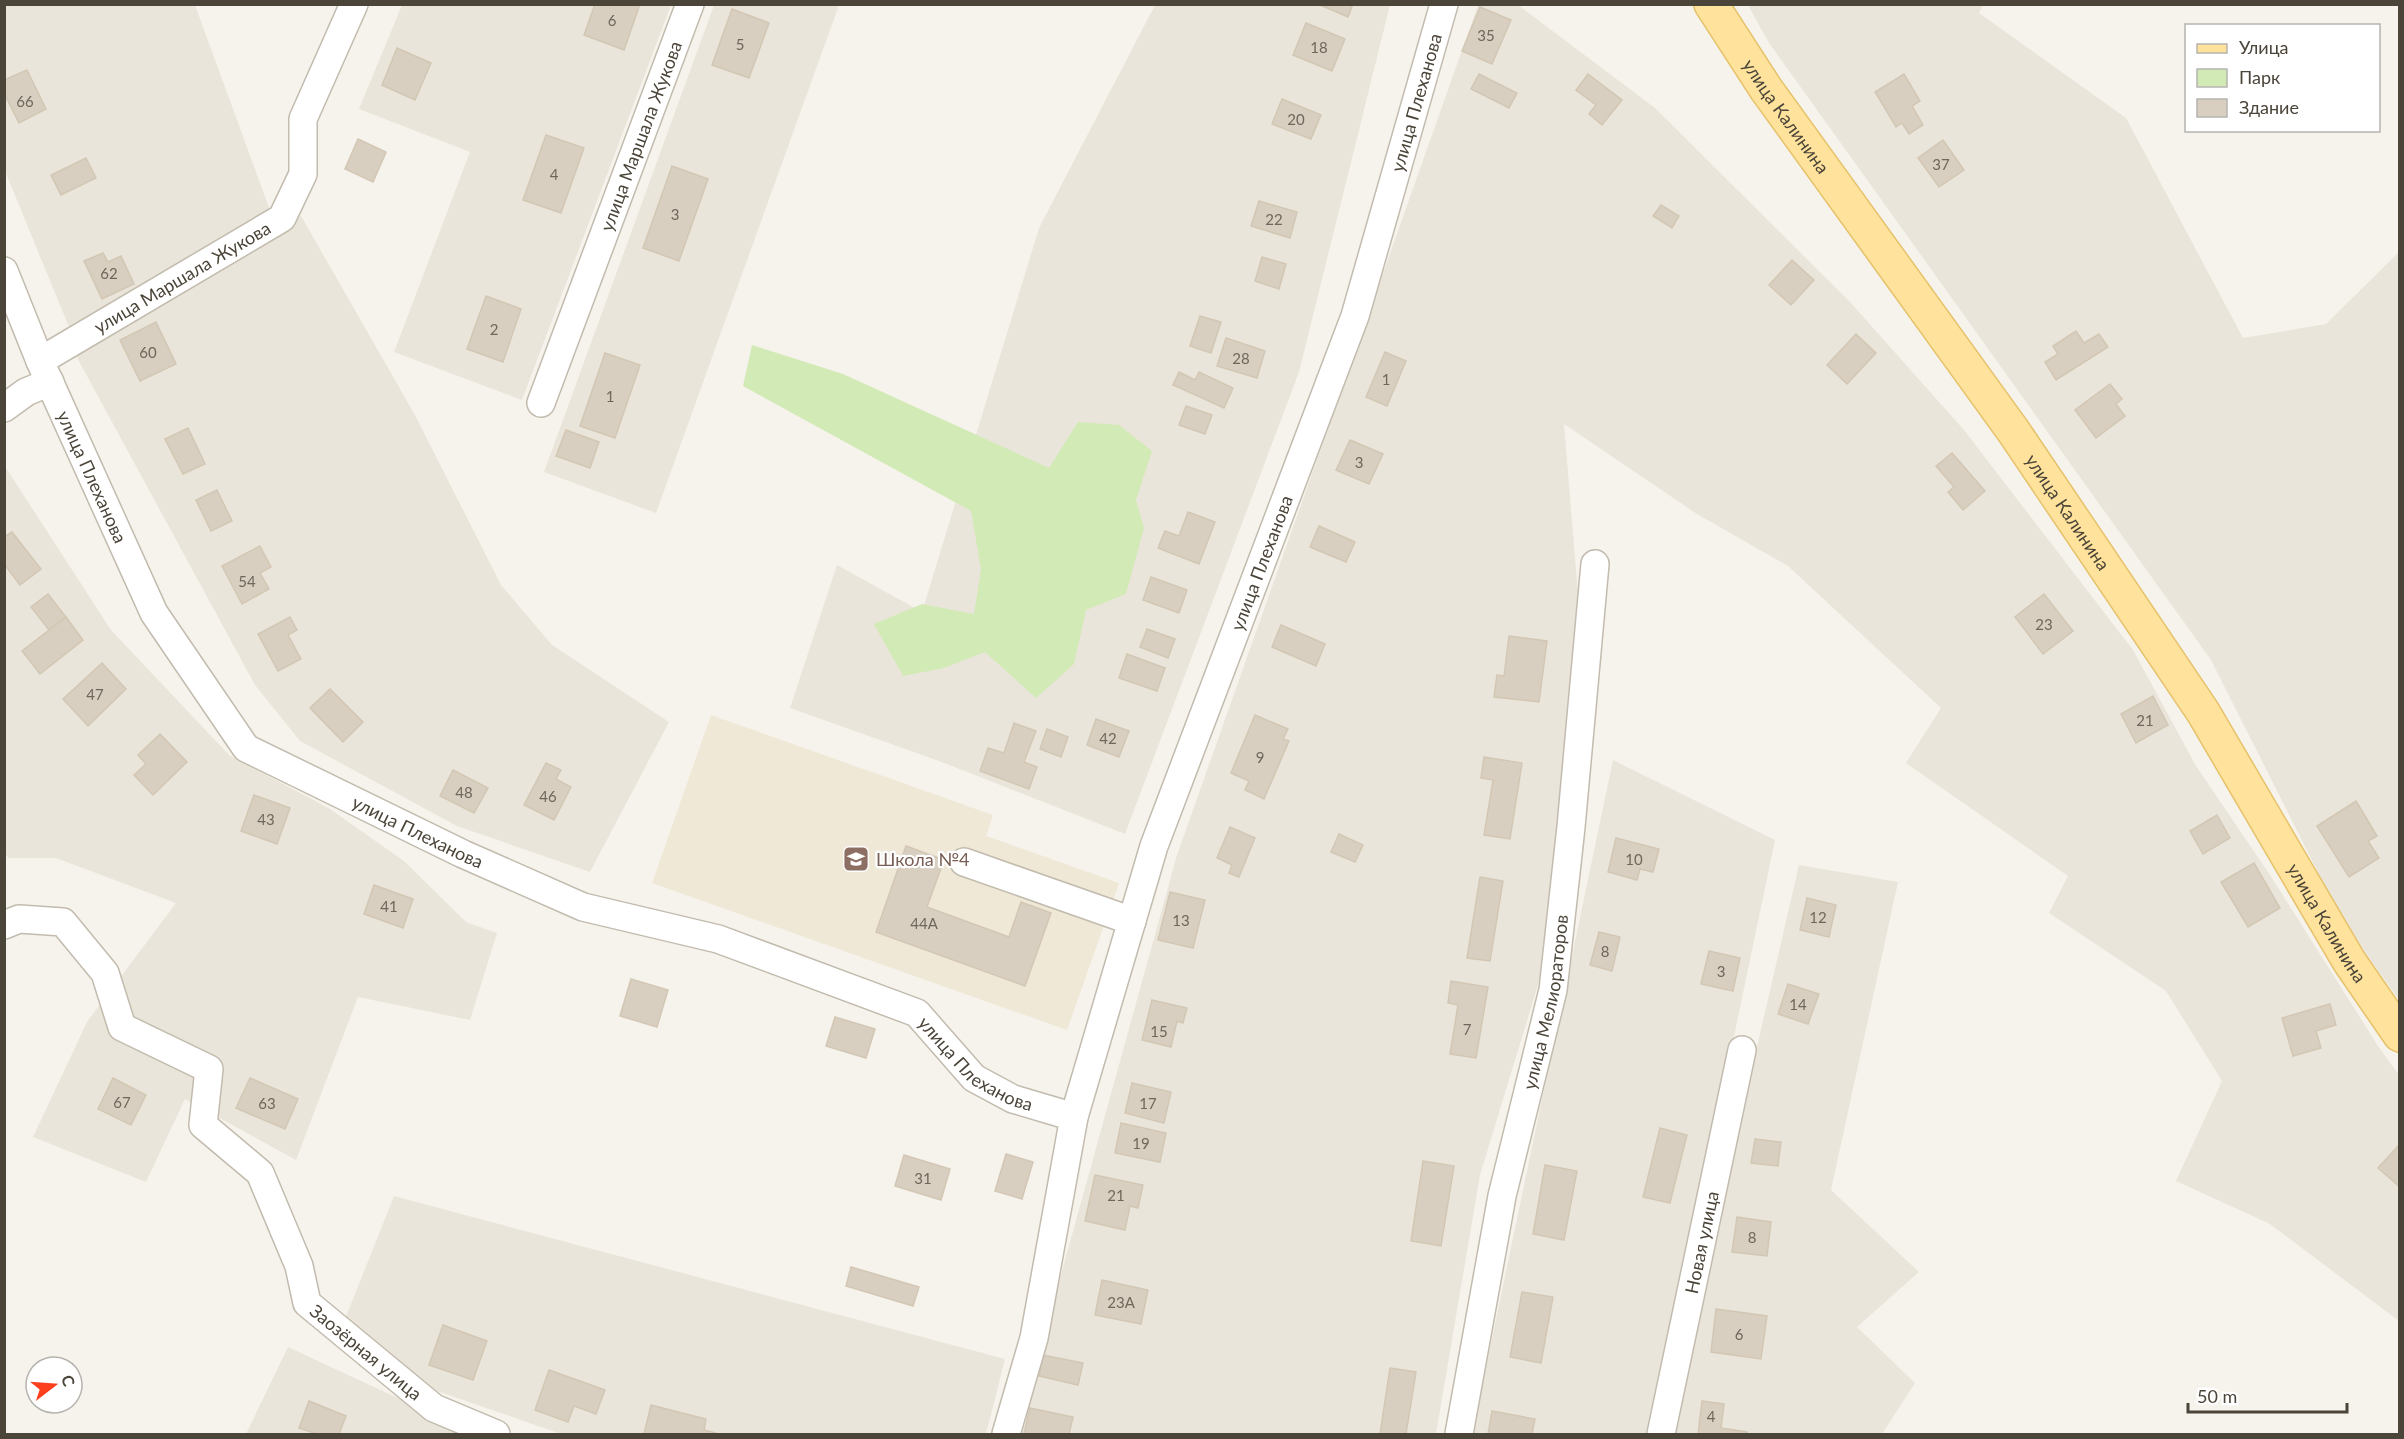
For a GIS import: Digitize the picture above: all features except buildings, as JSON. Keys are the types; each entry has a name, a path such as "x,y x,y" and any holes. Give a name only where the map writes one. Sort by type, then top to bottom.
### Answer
{"main road":[{"name":"улица Калинина","path":"1711,4 1766,89 2014,432 2203,712 2349,961 2400,1035"}],"street":[{"name":"улица Маршала Жукова","path":"4,408 26,392 45,371 282,218 303,174 303,119 354,4"},
{"name":"улица Маршала Жукова","path":"541,403 690,4"},
{"name":"улица Плеханова","path":"1006,1434 1034,1338 1074,1118 1114,989 1154,846 1355,316 1444,4"},
{"name":"улица Плеханова","path":"4,271 45,371 154,613 246,748 463,854 583,907 718,939 917,1013 974,1078 1013,1099 1074,1118"},
{"name":"улица Мелиораторов","path":"1459,1434 1502,1196 1553,990 1573,815 1595,564"},
{"path":"964,862 1132,921"},
{"name":"Заозёрная улица","path":"4,925 19,919 63,922 105,972 122,1027 209,1069 203,1125 260,1173 299,1266 307,1303 434,1408 496,1434"},
{"name":"Новая улица","path":"1661,1434 1742,1050"}],"shaded area":[{"path":"4,5 195,5 271,213 69,327 5,171"},
{"path":"402,5 671,5 522,400 394,352 470,152 359,109"},
{"path":"714,5 839,5 656,513 544,472"},
{"path":"1155,5 1390,5 1299,372 1125,834 939,761 790,708 837,565 922,612 1039,228"},
{"path":"1478,5 1518,5 1655,108 1850,302 1964,430 2133,650 2196,766 2270,875 2378,1046 2399,1075 2399,1321 2270,1224 2176,1181 2222,1081 2166,991 2049,913 2068,876 1906,763 1941,708 1788,566 1697,514 1564,424 1578,594 1567,819 1538,985 1480,1175 1436,1434 1017,1434 1177,855"},
{"path":"1748,5 1983,5 1979,13 2126,118 2243,338 2326,324 2399,252 2399,1000 2341,918 2211,660 1769,43"},
{"path":"301,216 415,415 501,585 552,645 669,722 590,872 457,826 300,741 255,685 75,354"},
{"path":"4,465 111,630 229,755 330,809 404,861 466,922 497,933 470,1020 358,997 296,1160 185,1099 146,1182 33,1137 87,1022 176,903 56,858 8,858 5,852"},
{"name":"Школа №4","path":"711,715 993,815 986,836 1119,883 1067,1030 652,883"},
{"path":"1613,760 1775,840 1651,1434 1472,1434"},
{"path":"1799,865 1898,882 1831,1190 1919,1272 1857,1327 1915,1383 1882,1434 1671,1434 1673,1411"},
{"path":"394,1196 1005,1359 986,1434 561,1434 437,1391 345,1319"},
{"path":"288,1347 475,1434 246,1434"}],"green space":[{"path":"752,345 843,374 1049,468 1078,422 1119,425 1152,451 1136,500 1144,528 1126,594 1086,610 1074,664 1036,698 985,652 944,668 903,676 874,624 922,604 974,614 981,569 971,511 743,386"}],"place":[{"name":"Школа №4","path":"856,859"}]}
